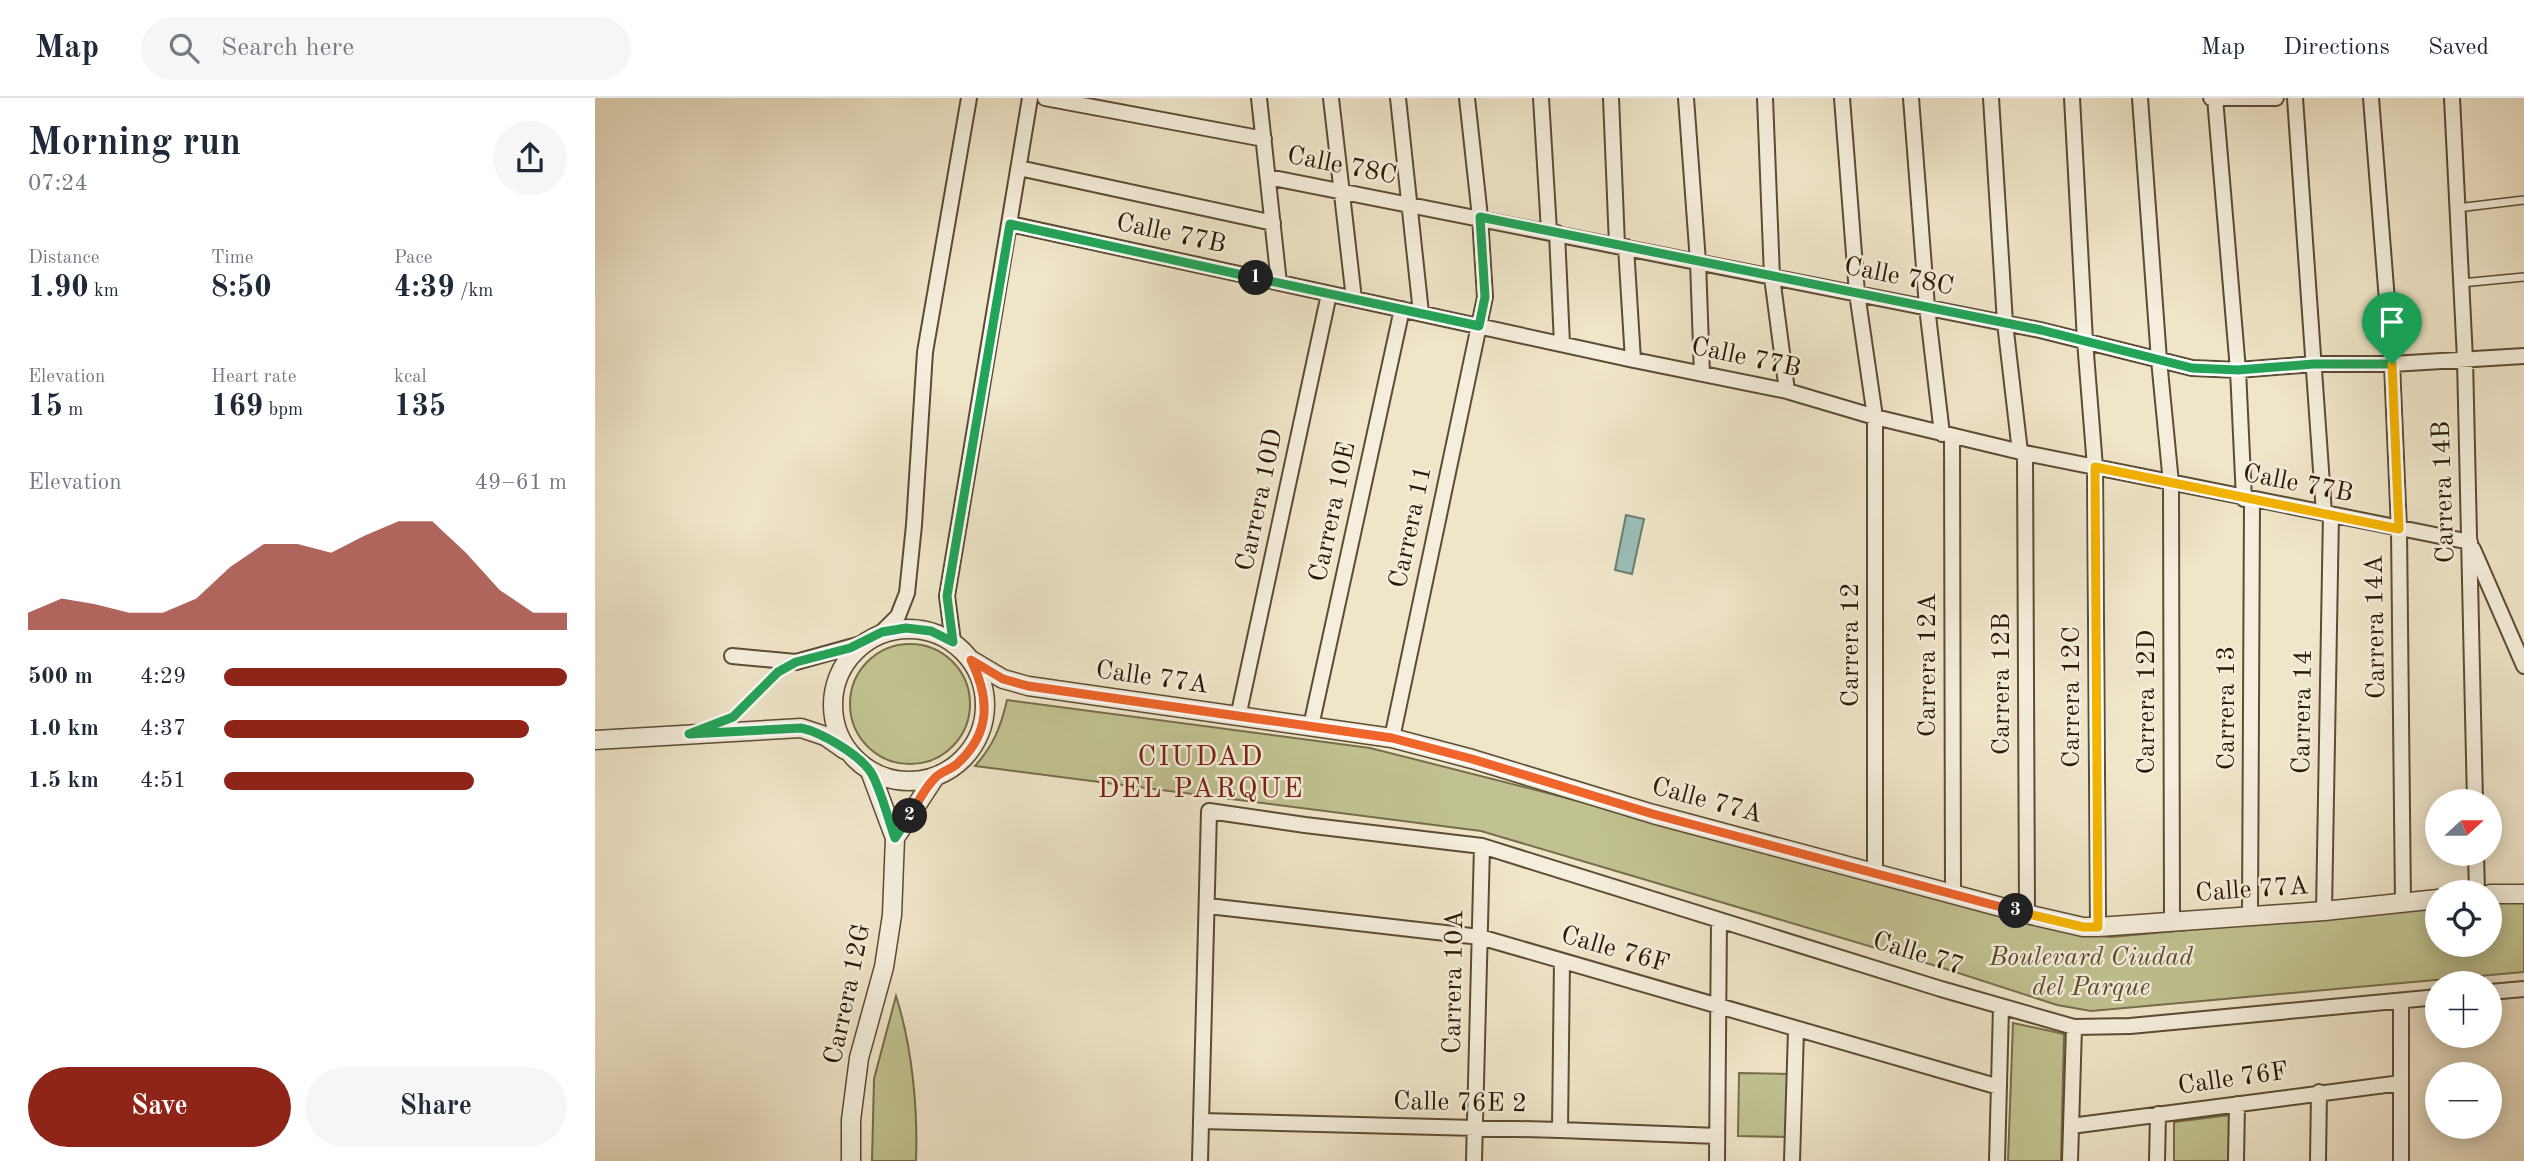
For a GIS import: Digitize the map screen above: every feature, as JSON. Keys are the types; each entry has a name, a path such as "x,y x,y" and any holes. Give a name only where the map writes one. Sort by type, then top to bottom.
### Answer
{"street":[{"path":"731,656 796,662 861,644 882,632 898,616 907,593 914,525 925,352 969,98"},
{"path":"953,642 947,596 1030,98"},
{"path":"1045,98 1264,139"},
{"path":"1259,98 1279,283"},
{"path":"1331,98 1355,299"},
{"path":"1398,98 1421,313"},
{"name":"Carrera 11","path":"1392,738 1485,297 1480,217 1467,98"},
{"path":"1541,98 1562,344"},
{"path":"1611,98 1621,246 1633,360"},
{"path":"1686,98 1702,374"},
{"path":"1765,98 1772,277 1787,391"},
{"name":"Carrera 12","path":"1842,98 1857,293 1875,417 1875,873"},
{"name":"Carrera 12A","path":"1911,98 1927,307 1947,435 1953,895"},
{"name":"Carrera 12B","path":"1991,98 2005,323 2023,453 2027,914"},
{"name":"Carrera 12C","path":"2072,98 2085,341 2095,467 2098,927"},
{"name":"Carrera 12D","path":"2140,98 2171,483 2172,922"},
{"path":"2214,99 2276,98"},
{"name":"Carrera 14","path":"2295,98 2327,514 2324,911"},
{"name":"Carrera 14A","path":"2371,98 2392,364 2399,529 2403,904"},
{"name":"Carrera 14B","path":"2452,98 2465,359 2475,789"},
{"name":"Carrera 13","path":"2214,99 2248,499 2250,916"},
{"path":"1019,168 1273,223"},
{"name":"Calle 78C","path":"1268,177 2005,323 2192,368 2238,370 2314,364 2392,364 2524,356"},
{"name":"Calle 77B","path":"1010,224 1787,391 1875,417 2023,453 2470,542"},
{"name":"Carrera 10D","path":"1238,717 1329,294"},
{"name":"Carrera 10E","path":"1311,726 1402,309"},
{"path":"2470,542 2524,666"},
{"path":"595,740 801,728 825,736 870,771 891,779 913,781 935,777 955,766 971,749 982,728 985,704 981,681 971,660 953,642 931,631 906,628 882,632"},
{"path":"850,754 838,733 832,709 835,685 845,662 861,644"},
{"name":"Calle 77A","path":"971,660 1003,679 1028,686 1392,738 1472,759 1653,814 2083,927 2324,911 2425,901"},
{"name":"Carrera 12G","path":"851,1161 851,1120 859,1058 884,967 892,915 895,838 870,771"},
{"path":"895,838 935,777"},
{"name":"Calle 77","path":"1208,906 1209,811 1482,846 2001,1007 2074,1027 2130,1026 2425,998"},
{"name":"Carrera 10A","path":"1474,1161 1482,846"},
{"path":"2502,894 2524,894"},
{"path":"1200,1161 1208,906"},
{"name":"Calle 76F","path":"1208,906 1480,937 1999,1087"},
{"path":"1717,1161 1719,920"},
{"path":"1560,1130 1562,961"},
{"path":"2502,991 2524,989"},
{"path":"2401,1001 2402,1161"},
{"path":"1997,1161 2001,1007"},
{"path":"2070,1161 2074,1027"},
{"path":"1792,1161 1796,1030"},
{"name":"Calle 76F","path":"2071,1126 2401,1083"},
{"path":"2318,1161 2319,1092"},
{"path":"2236,1161 2237,1104"},
{"path":"2157,1161 2158,1114"},
{"name":"Calle 76E 2","path":"1201,1121 1717,1136"}],"lane":[{"path":"2456,208 2524,200"},
{"path":"2461,283 2524,277"},
{"path":"689,734 733,717 778,672 796,662"}],"green space":[{"path":"910,644 933,648 953,661 966,681 970,704 966,727 953,747 933,760 910,764 887,760 867,747 854,727 850,704 854,681 867,661 887,648"},
{"name":"Boulevard Ciudad del Parque","path":"1007,700 1370,748 2079,934 2111,937 2425,908 2425,957 2502,957 2502,901 2524,901 2524,972 2502,974 2502,971 2425,971 2425,981 2091,1011 2057,1005 1943,968 1481,831 975,766 987,751 1002,719"},
{"path":"896,996 913,1077 916,1161 872,1161 874,1079"},
{"path":"2013,1023 2064,1034 2061,1161 2008,1161"},
{"path":"1739,1073 1787,1074 1786,1137 1738,1136"},
{"path":"2230,1115 2229,1161 2174,1161 2174,1122"}],"water":[{"path":"1626,515 1644,519 1632,574 1615,570"}],"district":[{"name":"CIUDAD DEL PARQUE","path":"1201,774"}],"route":[{"path":"1480,217 2041,330 2192,368 2238,370 2314,364 2392,364 2399,529 2095,467 2098,927 2083,927 1953,895 1653,814 1472,759 1392,738 1028,686 1003,679 971,660 981,681 985,704 982,728 971,749 955,766 935,777 895,838 870,771 825,736 801,728 689,734 733,717 778,672 796,662 850,648 882,632 906,628 931,631 953,642 947,596 1010,224 1479,326 1485,297 1480,217"}]}
